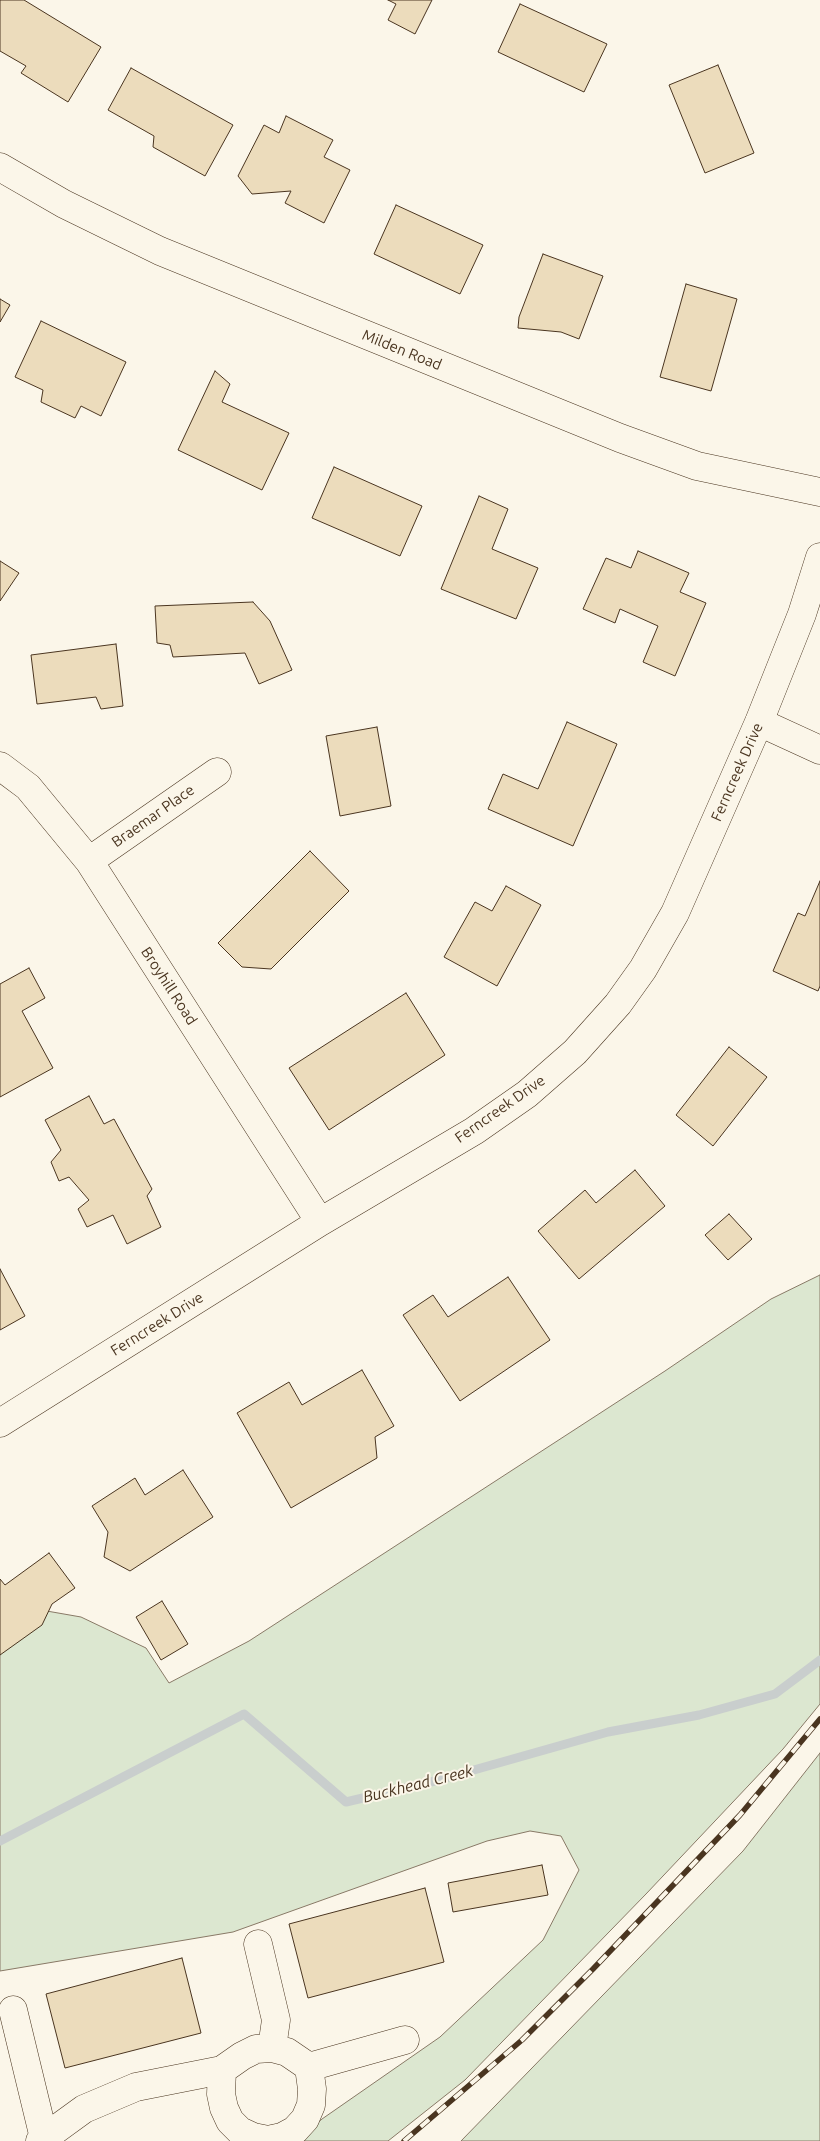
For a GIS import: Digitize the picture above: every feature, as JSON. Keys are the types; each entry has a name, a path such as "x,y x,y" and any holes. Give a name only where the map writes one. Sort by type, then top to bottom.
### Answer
{"street":[{"name":"Milden Road","path":"0,167 64,204 160,251 620,438 697,466 820,492"},
{"name":"Ferncreek Drive","path":"0,1423 320,1222 474,1131 527,1094 575,1052 612,1011 643,969 675,913 759,722 802,614 820,557"},
{"path":"759,722 820,750"},
{"name":"Broyhill Road","path":"0,766 28,787 89,861 320,1222"},
{"name":"Braemar Place","path":"89,861 217,772"},
{"path":"258,1944 276,2020 272,2048"},
{"path":"13,2010 42,2140 84,2110 136,2086 222,2070 256,2049 272,2048 287,2052 309,2068 312,2097 305,2119 295,2130 282,2137 268,2140 253,2137 240,2131 230,2121 224,2108 221,2094 222,2070"},
{"path":"309,2068 405,2040"}],"green space":[{"path":"820,1275 820,1704 783,1749 646,1894 465,2080 388,2141 296,2141 322,2119 440,2037 543,1940 579,1870 561,1836 530,1831 487,1841 233,1932 0,1971 0,1606 41,1610 81,1617 146,1648 169,1683 249,1641 665,1371 771,1299"},
{"path":"820,1753 820,2141 461,2141 743,1851"}],"building":[{"path":"0,0 24,0 101,47 68,102 21,73 26,66 0,51"},
{"path":"388,0 432,0 415,34 388,20 396,4"},
{"path":"520,4 607,44 584,92 498,52"},
{"path":"718,65 754,153 705,173 669,85"},
{"path":"131,68 233,125 205,176 153,147 154,136 108,110"},
{"path":"286,116 333,140 324,157 350,170 324,223 285,203 291,191 252,194 238,176 264,125 279,133"},
{"path":"396,205 483,245 460,294 374,254"},
{"path":"543,254 603,276 579,339 561,332 518,328 519,317"},
{"path":"686,284 737,299 711,391 660,377"},
{"path":"0,299 10,305 0,322"},
{"path":"41,321 126,362 101,416 81,406 75,418 41,402 43,390 15,377"},
{"path":"215,371 230,384 222,402 289,433 262,490 178,450"},
{"path":"334,467 422,506 400,556 312,518"},
{"path":"479,496 508,509 492,549 538,568 516,619 441,589"},
{"path":"638,551 689,573 680,592 706,603 675,676 643,662 658,626 620,609 615,623 583,609 606,558 631,568"},
{"path":"0,561 19,573 0,601"},
{"path":"253,602 270,621 292,670 259,684 245,653 173,657 170,645 157,643 155,606"},
{"path":"116,644 123,706 101,709 96,697 37,704 31,655"},
{"path":"567,722 617,744 573,846 488,809 503,774 538,789"},
{"path":"377,727 391,806 340,816 326,736"},
{"path":"310,851 349,891 271,969 242,967 218,943"},
{"path":"820,881 820,986 818,991 773,971 798,913 805,916"},
{"path":"506,886 541,905 497,986 444,957 475,902 492,911"},
{"path":"29,968 45,998 22,1011 53,1068 0,1097 0,984"},
{"path":"406,993 445,1055 329,1130 289,1068"},
{"path":"729,1047 767,1077 713,1146 676,1115"},
{"path":"89,1096 104,1124 114,1119 152,1189 147,1196 161,1227 127,1244 113,1215 87,1227 78,1209 89,1200 69,1177 59,1181 51,1162 61,1150 45,1120"},
{"path":"635,1170 665,1206 579,1279 538,1231 585,1190 596,1203"},
{"path":"729,1214 752,1239 728,1260 705,1235"},
{"path":"0,1269 25,1316 0,1330"},
{"path":"508,1277 550,1340 460,1401 403,1315 433,1295 448,1317"},
{"path":"362,1370 394,1426 375,1437 377,1458 291,1508 237,1413 289,1382 302,1405"},
{"path":"183,1470 213,1517 130,1571 104,1557 108,1532 92,1506 135,1478 145,1495"},
{"path":"49,1553 75,1588 52,1604 42,1625 0,1655 0,1579 5,1585"},
{"path":"162,1601 188,1644 161,1660 136,1617"},
{"path":"542,1865 548,1895 453,1912 448,1883"},
{"path":"425,1888 444,1962 308,1998 289,1924"},
{"path":"182,1958 201,2033 65,2068 46,1994"}],"waterway":[{"name":"Buckhead Creek","path":"0,1841 244,1714 346,1802 435,1781 608,1732 699,1715 775,1694 820,1660"}],"railway":[{"path":"404,2141 522,2040 593,1969 740,1815 820,1719"}]}
